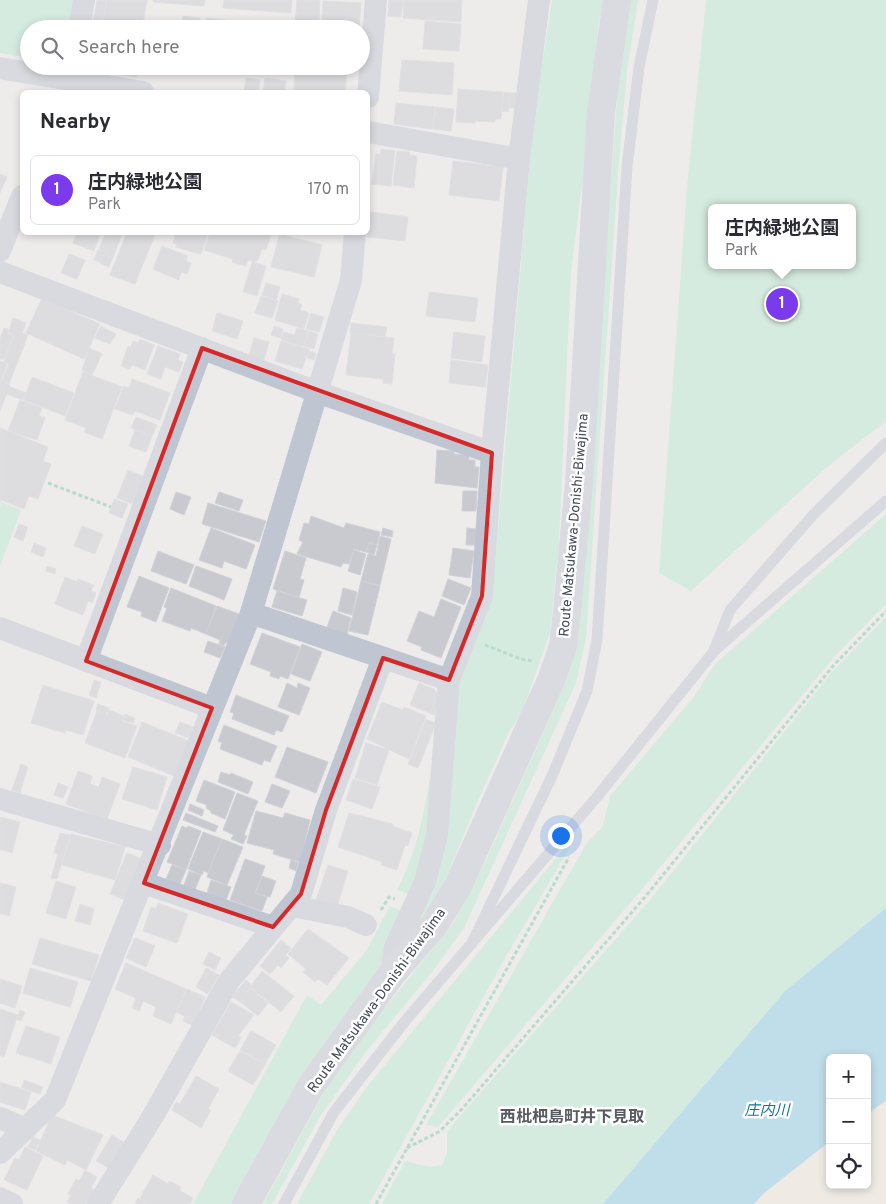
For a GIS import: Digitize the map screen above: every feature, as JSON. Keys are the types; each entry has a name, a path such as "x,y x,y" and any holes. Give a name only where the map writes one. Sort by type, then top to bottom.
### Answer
{"main road":[{"name":"Route Matsukawa-Donishi-Biwajima","path":"246,1204 311,1086 392,975 434,925 458,886 552,678 563,646 579,483 601,112 617,0"}],"street":[{"path":"81,20 84,0"},
{"path":"370,73 376,0"},
{"path":"392,975 395,947 425,882 437,835 449,680 482,596 492,453 519,159 539,0"},
{"path":"0,68 20,72"},
{"path":"40,75 130,90"},
{"path":"369,90 370,75"},
{"path":"370,132 519,159"},
{"path":"0,251 20,201"},
{"path":"0,1153 55,1100 160,845 212,708 251,613 351,280 355,235"},
{"path":"0,272 318,392 492,453"},
{"path":"86,661 202,348"},
{"path":"251,613 449,680"},
{"path":"0,628 212,708"},
{"path":"98,1204 154,1116 229,981 302,894 326,810 384,658"},
{"path":"0,799 160,845"},
{"path":"144,883 273,927"},
{"path":"292,906 348,917 366,925"},
{"path":"0,1118 26,1129"},
{"path":"0,1198 12,1204"}],"lane":[{"path":"472,943 552,776 587,691 590,679 597,640 627,167 639,67 653,0"},
{"path":"715,650 730,610 813,515 886,443"},
{"path":"284,1204 334,1112 406,1020 596,798 715,650 886,501"}],"path":[{"path":"48,483 111,507"},
{"path":"406,1148 440,1131 462,1108 645,898 832,666 886,611"},
{"path":"476,642 521,659 534,661"},
{"path":"376,1204 572,853"}],"highlighted area":[{"path":"202,348 492,453 482,596 449,680 383,658 326,810 301,894 273,927 144,883 212,708 86,661"}],"green space":[{"path":"0,0 75,0 72,20 20,20 20,56 0,53"},
{"path":"552,0 604,0 598,26 591,114 571,272 559,542 550,633 522,712 509,732 447,876 429,911 411,932 454,721 462,669 492,599 533,124"},
{"path":"631,0 638,0 627,72 619,161 586,638 576,683 464,928 433,971 365,1053 321,1115 272,1204 263,1204 333,1076 352,1049 453,923 487,858 571,668 579,622 619,71"},
{"path":"706,0 886,0 886,421 826,468 691,591 659,573 687,187"},
{"path":"1,502 21,510 0,566 0,506"},
{"path":"886,514 886,604 835,656 638,894 438,1127 426,1125 586,844 603,826 610,796 693,698 715,664"},
{"path":"886,617 886,908 785,991 603,1204 382,1204 405,1161 430,1167 442,1165 447,1153 447,1131 650,900 831,673"},
{"path":"431,771 428,836 411,895 397,890 415,847"},
{"path":"568,844 570,847 504,960 369,1204 297,1204 337,1130 369,1084"},
{"path":"390,906 405,912 383,966 262,1146 232,1204 193,1204 307,995 321,1005 366,951"}],"sand":[{"path":"886,1101 886,1204 754,1204 763,1194 826,1144 826,1189 871,1189 871,1111"}],"water":[{"name":"庄内川","path":"886,908 886,1101 871,1111 871,1054 826,1054 826,1144 763,1194 754,1204 603,1204 785,991"}],"building":[{"path":"97,0 106,0 103,20 94,20"},
{"path":"107,0 147,0 144,20 104,20"},
{"path":"153,0 205,0 204,6 153,2"},
{"path":"224,0 292,0 291,13 223,8"},
{"path":"297,0 320,0 319,20 295,20"},
{"path":"389,0 403,0 401,17 388,16"},
{"path":"404,0 462,0 461,22 403,18"},
{"path":"323,1 361,3 360,20 322,20"},
{"path":"183,16 200,18 200,20 182,20"},
{"path":"206,18 226,20 206,20"},
{"path":"425,21 461,24 459,51 423,49"},
{"path":"402,60 454,63 452,95 399,91"},
{"path":"295,75 346,75 345,90 294,90"},
{"path":"246,78 260,80 258,90 244,90"},
{"path":"265,78 286,81 284,90 263,90"},
{"path":"458,89 503,92 501,119 495,119 495,122 456,122"},
{"path":"504,92 510,93 508,112 502,111"},
{"path":"510,93 516,93 515,108 509,108"},
{"path":"396,103 435,107 432,129 394,124"},
{"path":"436,107 454,109 451,131 433,129"},
{"path":"381,149 395,151 391,186 372,184 376,154 380,155"},
{"path":"397,151 410,152 409,155 417,156 414,188 393,185"},
{"path":"453,161 503,167 499,201 449,195"},
{"path":"0,174 7,177 0,193"},
{"path":"370,212 408,217 405,241 367,237 367,235 370,235"},
{"path":"76,235 100,235 94,251 73,243"},
{"path":"105,235 122,235 109,267 100,263 105,252 99,249"},
{"path":"126,235 155,235 135,284 110,275"},
{"path":"175,235 207,235 200,254 176,247 176,244 173,243"},
{"path":"209,235 271,235 266,250 262,249 257,262 248,260 246,266 232,262 233,259 204,250"},
{"path":"279,235 286,235 322,245 314,277 271,267"},
{"path":"162,246 188,256 186,261 191,263 187,274 181,272 179,280 153,269"},
{"path":"98,250 105,252 100,262 94,260"},
{"path":"69,254 85,260 77,279 61,273"},
{"path":"252,262 266,266 257,296 243,292"},
{"path":"266,283 280,287 276,300 262,295"},
{"path":"429,292 478,298 475,322 426,316"},
{"path":"282,294 299,299 298,303 302,304 300,310 309,313 304,329 275,320"},
{"path":"261,296 278,301 272,318 255,313"},
{"path":"42,298 100,324 84,359 26,333"},
{"path":"217,313 243,321 237,339 212,331"},
{"path":"311,313 324,317 319,332 306,329"},
{"path":"13,318 26,323 22,333 28,335 9,384 2,381 9,364 4,362 14,335 8,333"},
{"path":"351,323 387,327 385,337 350,333"},
{"path":"101,326 116,334 110,344 95,338"},
{"path":"274,326 283,329 281,338 271,335"},
{"path":"4,328 8,329 7,333 13,335 4,360 0,359 0,339"},
{"path":"297,328 308,331 303,347 281,340 284,332 294,335"},
{"path":"309,331 318,334 314,349 304,346"},
{"path":"454,332 485,336 482,362 451,358"},
{"path":"351,333 394,338 392,354 395,354 392,384 383,383 383,379 346,375"},
{"path":"254,338 269,342 264,360 249,355"},
{"path":"140,339 154,345 145,370 132,365 130,369 121,366 128,346 131,347 133,341 138,343"},
{"path":"281,341 309,349 302,369 275,361"},
{"path":"158,346 180,354 178,360 183,362 179,372 165,367 161,379 147,374"},
{"path":"89,348 102,354 92,375 82,370"},
{"path":"309,351 316,353 314,360 307,358"},
{"path":"451,360 488,365 485,387 449,383"},
{"path":"0,361 7,364 1,381 0,380"},
{"path":"83,372 122,387 102,439 84,432 86,428 65,420"},
{"path":"32,377 74,393 65,416 24,400"},
{"path":"132,379 170,393 160,420 135,411 133,415 115,409 124,386 129,388"},
{"path":"0,381 10,385 0,411"},
{"path":"10,387 26,393 23,400 7,394"},
{"path":"20,400 42,408 39,416 45,418 37,440 8,431"},
{"path":"136,417 157,425 152,436 131,428"},
{"path":"0,428 48,447 43,461 51,464 38,499 29,496 24,509 1,500 0,502"},
{"path":"135,430 152,436 146,452 129,446"},
{"path":"437,450 454,451 454,454 469,455 469,460 475,460 475,467 479,467 477,488 435,483"},
{"path":"128,470 143,476 132,504 117,498"},
{"path":"463,491 477,491 476,511 462,511"},
{"path":"176,492 191,497 184,515 170,509"},
{"path":"219,492 243,500 239,511 215,503"},
{"path":"114,499 128,504 122,518 109,513"},
{"path":"208,503 266,521 259,542 202,524"},
{"path":"311,516 344,528 346,523 380,532 377,545 369,542 366,552 354,549 349,564 343,563 341,567 297,554 303,542 299,540 304,523 309,524"},
{"path":"19,524 28,527 23,541 14,537"},
{"path":"82,526 103,534 95,554 74,546"},
{"path":"211,528 255,545 246,569 224,561 222,568 199,560"},
{"path":"383,528 393,531 392,537 381,535"},
{"path":"467,528 476,529 475,545 466,545"},
{"path":"380,536 391,539 380,585 361,581 368,554 376,556"},
{"path":"34,543 46,548 43,557 31,552"},
{"path":"369,543 377,545 374,555 366,552"},
{"path":"453,548 474,551 470,578 449,575"},
{"path":"354,550 366,554 360,575 348,571"},
{"path":"158,551 194,565 186,584 151,571"},
{"path":"285,551 306,558 300,579 304,580 299,597 273,589"},
{"path":"47,566 56,569 55,574 46,571"},
{"path":"196,566 232,579 224,600 189,586"},
{"path":"139,576 169,588 156,622 141,616 142,612 127,607"},
{"path":"65,577 77,582 78,579 94,585 91,591 96,593 92,603 88,601 83,615 55,604"},
{"path":"448,579 471,588 464,605 442,596"},
{"path":"361,581 380,586 368,635 349,631"},
{"path":"171,588 216,606 206,634 191,628 190,631 162,621 167,608 164,607"},
{"path":"343,588 357,592 352,615 338,611"},
{"path":"277,591 307,600 302,616 272,607"},
{"path":"441,599 461,607 441,658 421,650 422,647 407,641 419,611 434,617"},
{"path":"217,606 239,614 229,643 226,642 224,646 219,644 220,640 206,634"},
{"path":"333,611 351,618 347,635 327,627"},
{"path":"262,633 300,647 288,679 280,676 279,679 270,676 271,672 250,664"},
{"path":"208,641 225,647 220,658 204,652"},
{"path":"302,644 322,652 310,681 291,674"},
{"path":"94,680 101,682 96,698 89,695"},
{"path":"287,683 297,688 298,683 310,688 299,715 278,707"},
{"path":"419,683 434,689 438,697 434,715 410,705"},
{"path":"43,685 94,701 83,735 66,730 65,733 31,723"},
{"path":"236,695 289,716 282,732 276,730 274,735 232,719 234,713 230,712"},
{"path":"382,702 403,710 404,707 426,716 409,759 367,739"},
{"path":"98,704 109,708 106,714 96,710"},
{"path":"109,710 124,716 122,721 137,726 125,758 85,743 97,711 107,715"},
{"path":"125,714 135,718 133,723 123,720"},
{"path":"426,719 436,723 418,768 408,764"},
{"path":"142,722 189,741 174,776 128,757"},
{"path":"180,722 193,727 189,738 175,733"},
{"path":"224,725 277,746 270,762 264,760 262,765 220,749 222,743 218,741"},
{"path":"366,743 389,750 377,785 355,778"},
{"path":"287,747 328,762 316,793 275,777"},
{"path":"21,764 28,767 20,793 12,790"},
{"path":"133,767 167,777 157,810 122,799"},
{"path":"78,771 92,776 90,784 99,787 102,777 120,784 107,819 66,804"},
{"path":"221,772 230,775 231,773 253,782 248,794 218,782"},
{"path":"353,779 380,787 372,809 346,800"},
{"path":"204,780 235,792 225,819 211,813 206,808 207,805 196,801"},
{"path":"58,783 68,787 63,798 54,795"},
{"path":"272,784 290,791 282,808 265,802"},
{"path":"237,793 258,801 244,835 247,836 243,844 231,839 234,835 223,830"},
{"path":"190,804 204,810 202,816 188,810"},
{"path":"256,811 283,818 285,813 310,820 300,862 273,854 274,850 247,843"},
{"path":"186,813 218,826 215,832 183,820"},
{"path":"349,813 393,824 392,826 412,833 408,846 405,845 397,870 381,865 382,862 338,847"},
{"path":"0,817 20,822 12,853 0,849"},
{"path":"182,826 187,828 188,826 201,831 186,870 167,862"},
{"path":"203,832 222,839 208,873 204,871 202,875 188,869"},
{"path":"60,833 70,835 57,879 51,878 58,854 54,853"},
{"path":"71,834 125,847 115,880 62,865"},
{"path":"222,839 243,847 227,885 207,877"},
{"path":"127,853 142,859 125,900 110,894"},
{"path":"245,859 265,866 255,893 267,897 262,911 230,900"},
{"path":"291,860 298,862 296,871 289,868"},
{"path":"172,865 186,870 180,884 166,879"},
{"path":"328,865 348,871 337,907 316,900"},
{"path":"189,871 201,875 195,890 184,885"},
{"path":"262,876 276,881 270,897 256,893"},
{"path":"211,880 231,887 226,900 207,893"},
{"path":"56,881 76,887 66,919 46,913"},
{"path":"0,883 16,887 9,916 0,913"},
{"path":"158,903 188,914 177,943 143,931 151,907 156,909"},
{"path":"80,904 94,909 90,925 75,921"},
{"path":"308,929 349,958 327,985 318,979 315,982 303,972 306,969 288,954"},
{"path":"40,938 99,955 91,981 32,964"},
{"path":"135,938 155,946 146,967 126,958"},
{"path":"281,940 291,948 286,955 289,958 281,968 278,965 270,974 260,966"},
{"path":"209,952 221,958 215,970 203,964"},
{"path":"126,963 186,989 171,1024 153,1016 156,1007 143,1001 139,1011 132,1008 136,998 115,989"},
{"path":"30,968 78,982 70,1007 23,993"},
{"path":"206,968 219,975 208,994 196,987"},
{"path":"262,971 294,996 281,1012 250,987"},
{"path":"0,979 22,986 15,1008 0,1003"},
{"path":"246,980 251,984 250,988 239,1001 232,997"},
{"path":"250,988 268,1003 258,1016 239,1001"},
{"path":"187,989 205,997 195,1021 176,1012"},
{"path":"231,1002 254,1015 238,1036 241,1038 235,1048 212,1035"},
{"path":"0,1009 18,1015 4,1057 0,1055"},
{"path":"20,1010 25,1012 21,1021 16,1019"},
{"path":"185,1016 194,1020 192,1025 183,1021"},
{"path":"26,1026 60,1037 51,1064 16,1053"},
{"path":"251,1031 276,1045 265,1064 240,1050"},
{"path":"240,1051 265,1065 253,1085 228,1071"},
{"path":"196,1076 219,1089 208,1109 211,1110 201,1128 172,1110 176,1102 180,1104"},
{"path":"24,1080 43,1087 40,1094 22,1088"},
{"path":"0,1082 31,1092 25,1110 0,1102"},
{"path":"52,1115 103,1135 86,1170 67,1160 65,1165 36,1151"},
{"path":"112,1135 125,1143 110,1169 96,1161"},
{"path":"33,1137 40,1140 35,1150 28,1147"},
{"path":"25,1147 43,1156 27,1190 4,1180 15,1158 19,1160"},
{"path":"85,1170 97,1177 91,1188 94,1190 86,1204 71,1204 67,1202 71,1195 68,1194 76,1179 79,1181"},
{"path":"153,1175 168,1184 169,1181 181,1187 179,1190 193,1198 190,1204 150,1204 140,1198"},
{"path":"138,1198 149,1204 135,1204"}],"place":[{"name":"庄内緑地公園","path":"782,304"}],"district":[{"name":"西枇杷島町井下見取","path":"572,1116"}]}
